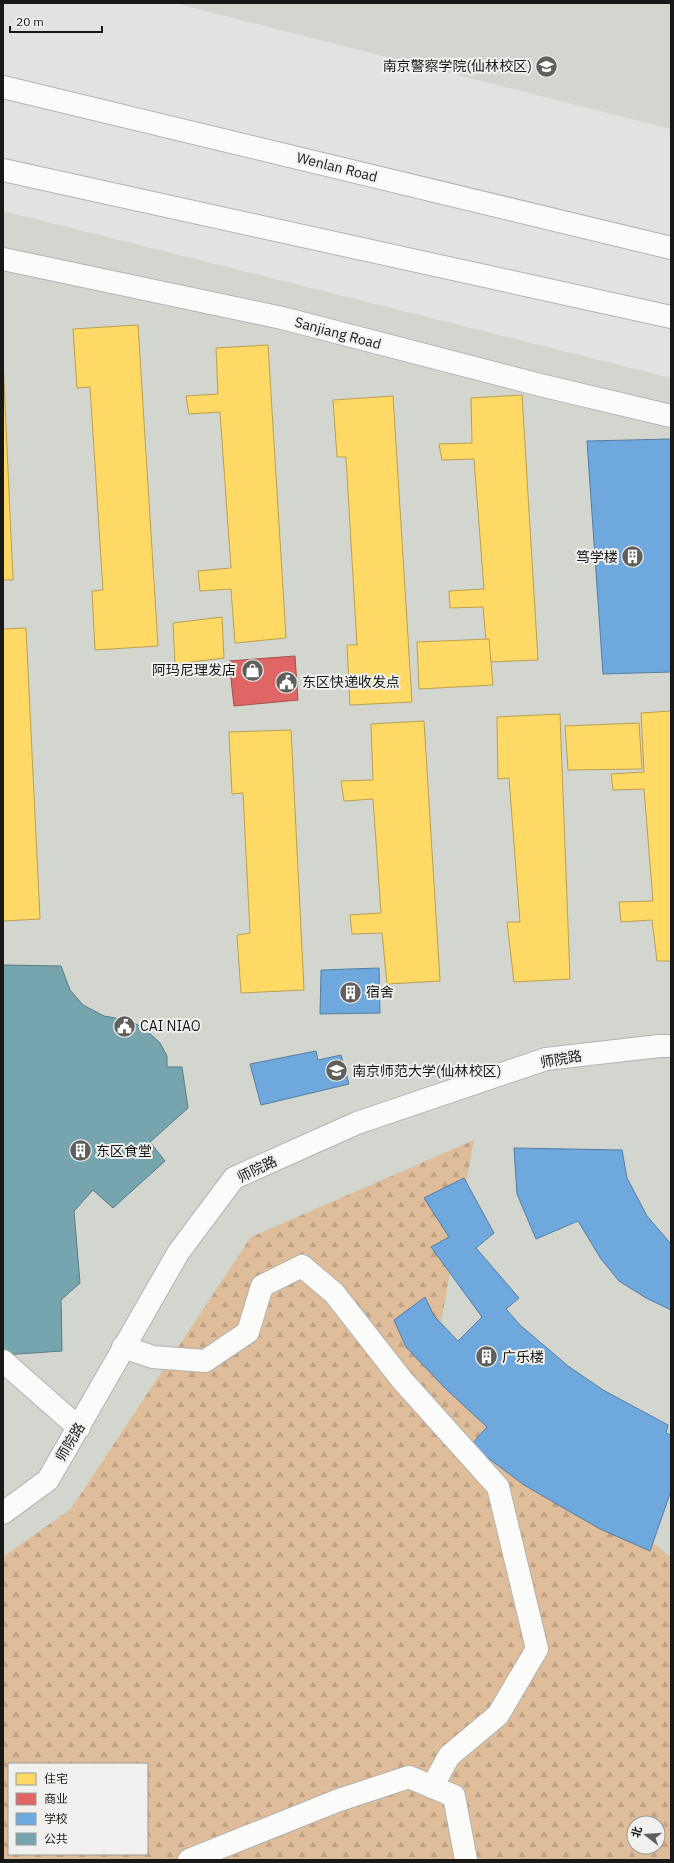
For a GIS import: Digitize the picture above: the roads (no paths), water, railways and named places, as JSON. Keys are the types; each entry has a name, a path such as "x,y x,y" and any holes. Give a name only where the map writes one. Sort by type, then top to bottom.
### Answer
{"street":[{"name":"Wenlan Road","path":"3,87 671,248"},
{"path":"3,170 671,317"},
{"name":"Sanjiang Road","path":"3,259 282,318 540,385 671,416"},
{"name":"师院路","path":"3,1513 48,1480 178,1253 234,1178 357,1123 546,1059 659,1046 671,1046"},
{"path":"123,1348 153,1357 205,1361 248,1332 262,1286 302,1266 334,1293 402,1380 498,1487 537,1649 498,1715 449,1756 432,1787"},
{"path":"3,1360 79,1428"},
{"path":"189,1860 339,1800 409,1777 454,1796 466,1860"}],"place":[{"name":"南京警察学院(仙林校区)","path":"547,66"},
{"name":"笃学楼","path":"633,557"},
{"name":"阿玛尼理发店","path":"252,670"},
{"name":"东区快递收发点","path":"286,682"},
{"name":"宿舍","path":"350,992"},
{"name":"CAI NIAO","path":"124,1026"},
{"name":"南京师范大学(仙林校区)","path":"337,1071"},
{"name":"东区食堂","path":"80,1151"},
{"name":"广乐楼","path":"486,1357"}]}
